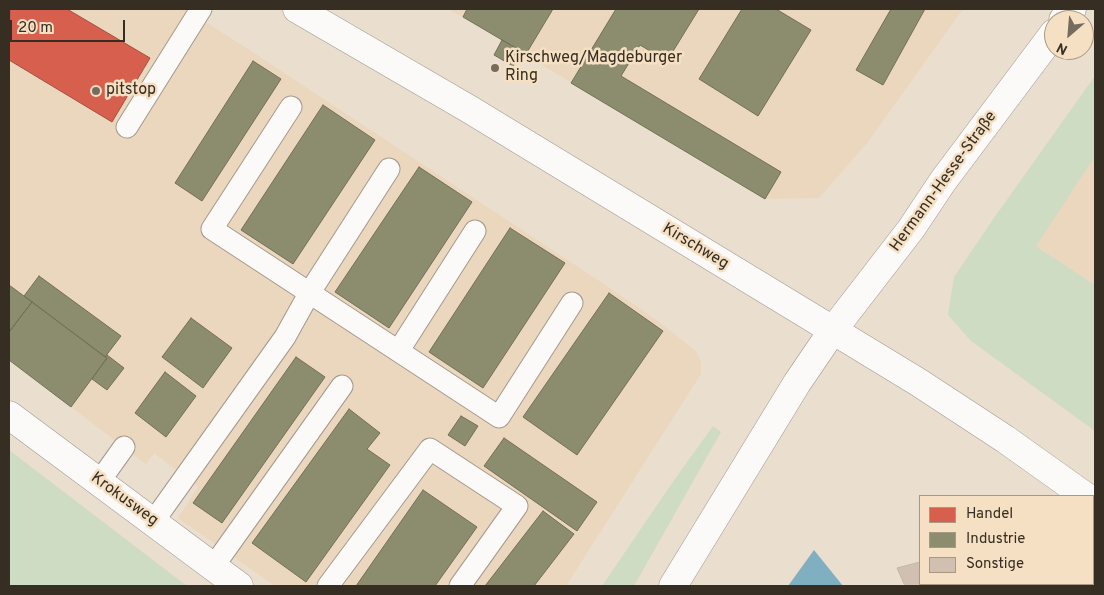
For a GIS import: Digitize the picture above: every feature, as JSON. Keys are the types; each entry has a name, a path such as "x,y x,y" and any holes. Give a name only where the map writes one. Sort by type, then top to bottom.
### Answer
{"main road":[{"name":"Kirschweg","path":"297,9 469,109 918,382 1005,439 1084,495"},
{"name":"Hermann-Hesse-Straße","path":"673,586 797,384 833,330 911,229 943,181 1044,45"},
{"name":"Krokusweg","path":"9,415 239,586"}],"lane":[{"path":"127,127 201,9"},
{"path":"291,107 212,229 499,417 572,303"},
{"path":"153,522 285,337 310,292 389,169"},
{"path":"399,350 475,231"},
{"path":"213,567 342,386"},
{"path":"99,482 124,447"},
{"path":"328,586 430,449 517,506 460,586"}],"shaded area":[{"path":"9,9 185,9 610,288 655,319 696,351 701,362 701,374 566,586 275,586 178,518 198,487 154,453 146,464 9,360"},
{"path":"449,9 963,9 868,142 819,198 765,199"},
{"path":"1095,76 1095,285 994,218"}],"green space":[{"path":"1095,76 1095,156 1036,246 1095,285 1095,431 971,341 948,315 954,277"},
{"path":"713,426 721,432 634,586 602,586 670,486"},
{"path":"9,450 187,586 9,586"}],"water":[{"path":"814,550 843,586 788,586"}],"building: Handel":[{"name":"pitstop","path":"10,9 67,9 150,58 112,122 9,60"}],"building: Industrie":[{"path":"467,9 553,9 526,54 463,17"},
{"path":"616,9 699,9 667,61 640,45 621,76 781,172 765,199 571,83"},
{"path":"742,9 776,9 811,30 758,116 699,79"},
{"path":"891,9 925,9 883,85 856,70"},
{"path":"502,40 521,51 513,66 494,55"},
{"path":"253,61 281,79 202,201 175,183"},
{"path":"323,105 375,140 293,264 241,230"},
{"path":"419,167 472,202 389,328 335,292"},
{"path":"510,228 565,263 483,388 429,352"},
{"path":"39,276 121,336 105,357 24,296"},
{"path":"9,285 32,302 9,332"},
{"path":"609,293 663,331 577,455 523,417"},
{"path":"32,302 107,358 71,407 9,360 9,332"},
{"path":"191,318 232,348 203,388 162,357"},
{"path":"107,355 124,368 107,390 92,379 107,358 105,357"},
{"path":"296,357 325,377 222,523 193,503"},
{"path":"165,372 196,396 166,437 135,413"},
{"path":"349,409 380,433 367,449 390,465 306,582 252,543"},
{"path":"461,416 478,426 465,446 448,435"},
{"path":"504,438 597,502 577,531 484,466"},
{"path":"423,490 477,527 435,586 356,586"},
{"path":"543,511 574,534 534,586 485,586"}],"building: Sonstige":[{"path":"919,562 919,585 968,586 905,586 897,568"}],"place":[{"name":"Kirschweg/Magdeburger Ring","path":"495,68"},
{"name":"pitstop","path":"96,91"}]}
